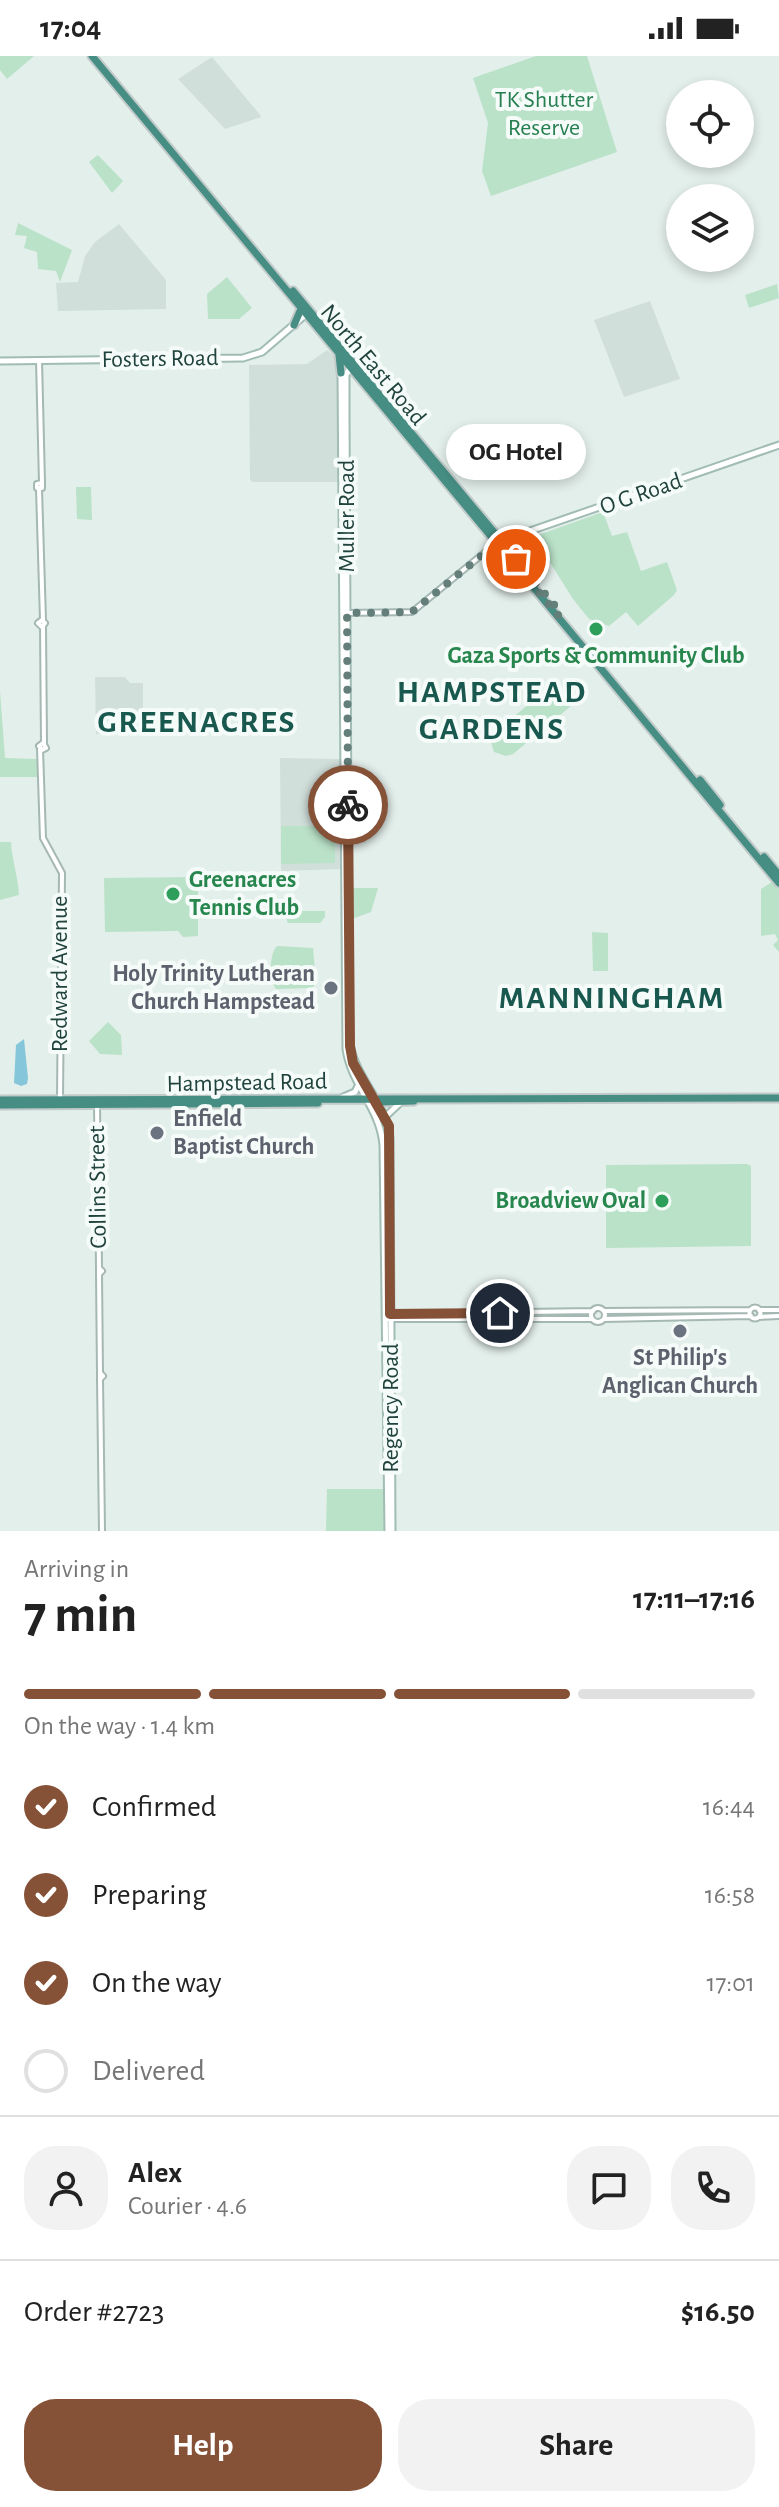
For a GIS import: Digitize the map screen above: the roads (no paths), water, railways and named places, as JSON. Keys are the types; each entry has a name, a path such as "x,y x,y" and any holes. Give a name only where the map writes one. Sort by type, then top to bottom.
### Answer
{"highway":[{"name":"North East Road","path":"97,59 778,877"},
{"name":"North East Road","path":"306,311 312,324 351,364"},
{"path":"294,325 306,311"},
{"path":"338,354 341,373"},
{"name":"Hampstead Road","path":"297,1101 340,1098 402,1102 486,1099"},
{"name":"Hampstead Road","path":"1,1103 779,1098"}],"main road":[{"path":"294,325 312,324"},
{"name":"Fosters Road","path":"0,361 243,358 262,352 294,325"},
{"path":"341,373 351,364"},
{"name":"Muller Road","path":"351,364 346,375 344,414 346,1049 359,1084 372,1099"},
{"name":"Muller Road","path":"341,373 344,414"},
{"name":"O G Road","path":"499,542 779,445"},
{"name":"Muller Road","path":"345,613 350,1042 353,1063 372,1099"},
{"path":"340,1098 355,1092 359,1084"},
{"name":"Regency Road","path":"372,1099 386,1116 390,1138 388,1316"},
{"name":"Regency Road","path":"372,1099 383,1145 390,1531"},
{"path":"386,1116 402,1102"}],"street":[{"name":"Redward Avenue","path":"39,360 43,838 62,873 56,1103"},
{"path":"345,613 412,612 499,542"},
{"name":"Collins Street","path":"97,1103 102,1531"},
{"path":"759,1310 759,1317"},
{"path":"388,1316 592,1319 598,1322 604,1319 779,1310"},
{"path":"388,1316 593,1311 779,1316"},
{"path":"592,1319 593,1311"},
{"path":"604,1311 604,1319"}],"water":[{"path":"24,1039 28,1078 27,1084 21,1086 14,1083 16,1045"}],"place":[{"name":"OG Hotel","path":"516,559"},
{"name":"Gaza Sports & Community Club","path":"596,629"},
{"name":"Greenacres Tennis Club","path":"173,894"},
{"name":"Holy Trinity Lutheran Church Hampstead","path":"331,988"},
{"name":"Enfield Baptist Church","path":"157,1133"},
{"name":"Broadview Oval","path":"662,1201"},
{"name":"St Philip's Anglican Church","path":"680,1331"}],"district":[{"name":"HAMPSTEAD GARDENS","path":"492,710"},
{"name":"GREENACRES","path":"197,722"},
{"name":"MANNINGHAM","path":"612,998"}],"park label":[{"name":"TK Shutter Reserve","path":"544,114"}]}
